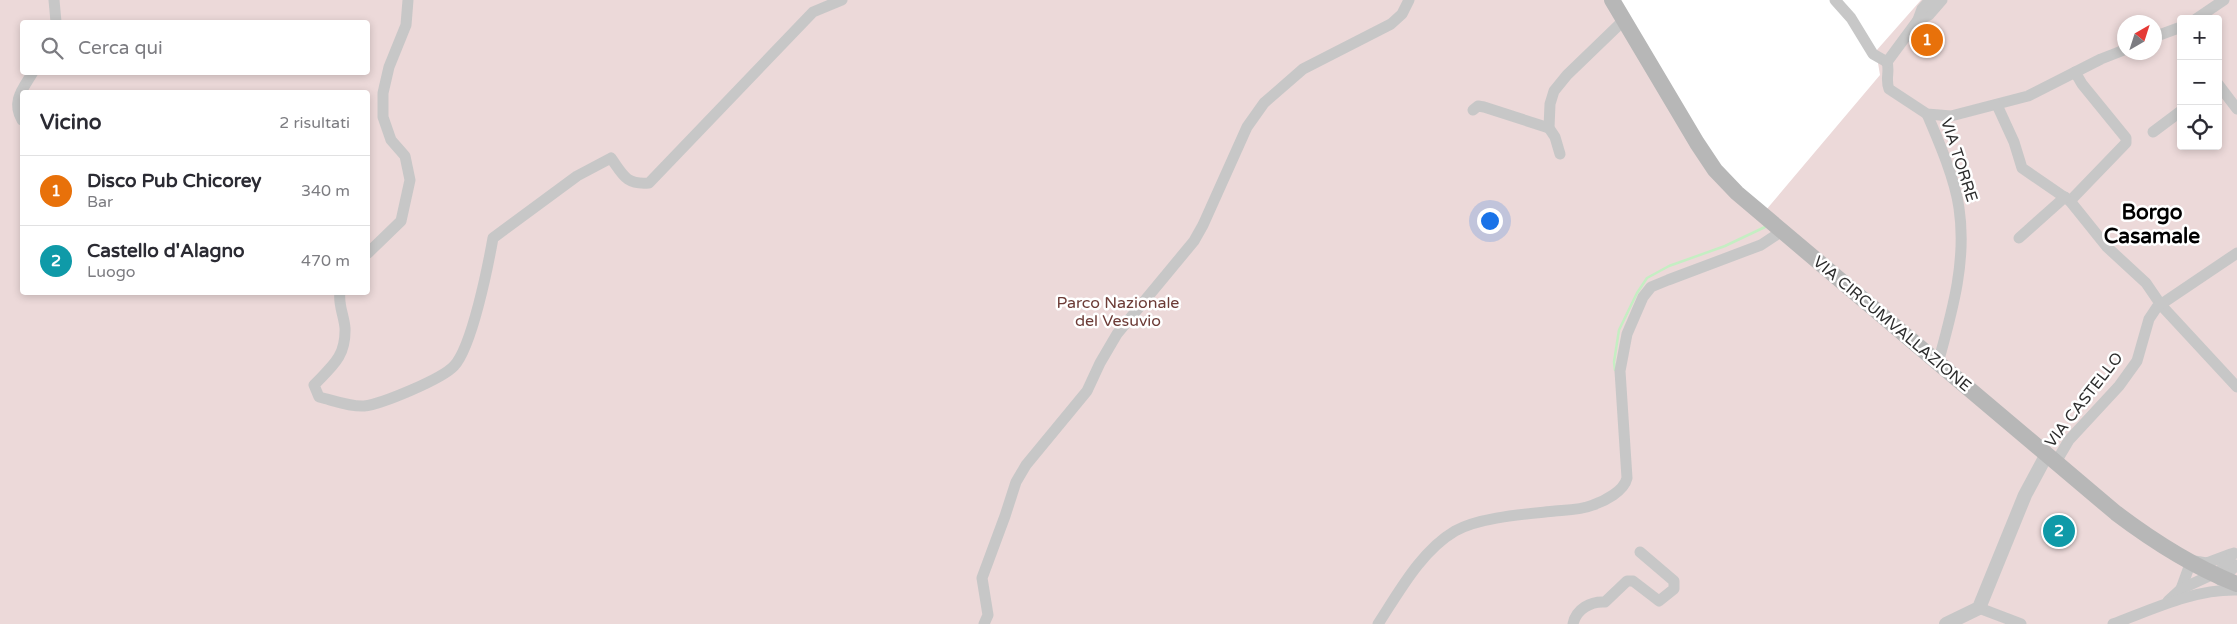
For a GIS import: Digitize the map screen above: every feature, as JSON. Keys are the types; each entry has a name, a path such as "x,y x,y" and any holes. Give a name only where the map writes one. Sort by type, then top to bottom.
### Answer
{"main road":[{"name":"VIA CIRCUMVALLAZIONE","path":"1612,0 1697,143 1716,170 1737,193 2132,525 2183,557 2224,579"}],"street":[{"path":"54,0 56,20"},
{"path":"370,251 401,221 410,180 405,156 391,140 383,117 383,93 389,67 406,25 408,0"},
{"path":"340,295 339,302 345,328 341,356 314,385 319,397 362,406 388,400 432,380 454,366 466,348 488,266 493,238 577,176 611,158 625,177 636,184 649,183 813,12 842,0"},
{"path":"984,624 988,615 982,578 1016,482 1026,465 1087,391 1100,363 1117,334 1194,241 1247,127 1264,103 1303,69 1391,24 1402,14 1409,0"},
{"path":"1835,0 1851,18 1873,54 1886,62 1889,69 1887,85 1889,89 1927,114 1951,116 2028,96 2117,53"},
{"path":"1886,62 1918,20 1922,9 1930,0"},
{"path":"1918,20 1929,15 1942,0"},
{"path":"2202,15 2224,0"},
{"path":"1560,154 1555,137 1549,128 1550,104 1554,91 1567,75 1624,20"},
{"path":"2162,36 2177,33"},
{"path":"2019,238 2067,199 2126,143 2126,138 2082,84 2076,72"},
{"path":"22,90 31,75"},
{"path":"2222,89 2237,109"},
{"path":"20,93 17,98 20,116"},
{"path":"1997,105 2014,142 2022,168 2067,199 2107,247 2146,283 2161,306 2237,387"},
{"path":"1473,110 1478,106 1484,107 1549,128"},
{"name":"VIA TORRE","path":"1927,114 1952,181 1960,209 1959,275 1938,362"},
{"path":"2153,132 2177,114"},
{"path":"1378,624 1426,555 1440,540 1457,530 1515,515 1578,509 1593,505 1622,488 1628,478 1620,371 1627,334 1643,297 1651,287 1761,245 1778,228"},
{"name":"VIA CASTELLO","path":"2051,458 2119,386 2137,361 2149,319 2157,306 2161,306 2237,253"},
{"path":"1946,624 1978,608 2026,495 2051,458"},
{"path":"1573,624 1575,617 1590,603 1596,601 1605,602 1627,581 1633,581 1658,601 1674,588 1674,581 1640,552"},
{"path":"2183,557 2207,563 2220,560 2235,552"},
{"path":"2224,579 2220,570 2235,552"},
{"path":"2181,589 2189,567 2183,557"},
{"path":"2207,592 2224,579 2237,565"},
{"path":"2162,605 2181,589 2224,579"},
{"path":"2113,624 2162,605 2207,592 2237,590"},
{"path":"1978,608 2021,624"}],"green space":[{"name":"Parco Nazionale del Vesuvio","path":"0,0 1615,0 1718,166 1766,210 1880,75 1876,51 1921,0 2237,0 2237,624 0,624"}],"waterway":[{"path":"1615,370 1614,362 1619,330 1637,293 1647,278 1669,266 1725,246 1765,227"}],"place":[{"name":"Disco Pub Chicorey","path":"1927,40"},
{"name":"Castello d'Alagno","path":"2059,531"}],"district":[{"name":"Borgo Casamale","path":"2152,224"}]}
